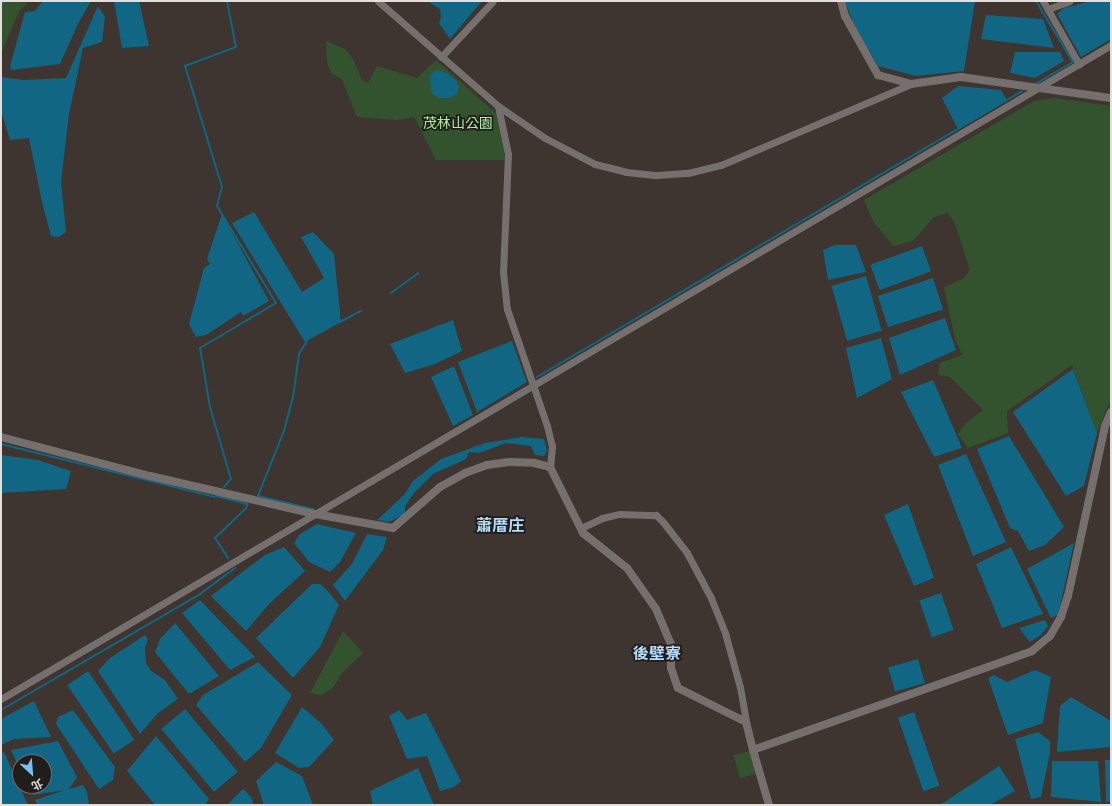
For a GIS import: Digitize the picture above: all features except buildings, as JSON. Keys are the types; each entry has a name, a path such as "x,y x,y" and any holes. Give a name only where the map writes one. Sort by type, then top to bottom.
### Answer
{"street":[{"path":"378,1 498,106 545,138 595,164 626,172 657,175 688,173 721,165 911,84 961,77 1111,98"},
{"path":"441,57 493,1"},
{"path":"841,1 845,16 878,75 911,84"},
{"path":"1043,1 1079,64"},
{"path":"1048,9 1070,1"},
{"path":"1,699 1040,89 1111,45"},
{"path":"498,106 508,154 503,272 507,309 524,362 535,385 552,446 550,467 583,533 627,568 656,609 671,644 671,668 678,688 746,722"},
{"path":"753,750 973,674 1032,651 1041,645 1056,626 1068,596 1105,426 1111,412"},
{"path":"1,437 150,476 315,514 393,528 440,487 465,473 487,465 509,462 550,467"},
{"path":"581,528 602,518 620,514 656,515 687,553 711,598 725,633 740,687 753,750 769,805"}],"green space":[{"path":"1,1 29,1 19,12 1,53"},
{"name":"茂林山公園","path":"326,41 345,49 353,59 362,80 368,83 377,66 417,78 436,60 500,117 505,160 436,160 414,117 397,120 357,117 342,79 331,73 327,63"},
{"path":"1054,98 1111,106 1111,399 1097,433 1072,365 1007,411 1008,433 968,448 958,434 966,423 983,410 950,377 938,375 940,363 962,355 955,339 944,287 963,279 970,270 955,224 948,213 934,217 913,241 893,246 873,221 864,200 1034,101"},
{"path":"343,631 363,653 341,674 333,688 321,695 310,693"},
{"path":"753,750 759,773 740,778 734,755"}],"water":[{"path":"43,1 91,1 78,24 60,64 11,70 10,66 25,12 35,11"},
{"path":"114,1 139,1 149,46 122,48"},
{"path":"427,1 482,1 450,39 439,23 441,17 440,9"},
{"path":"845,1 975,1 964,71 916,76 878,66 854,25"},
{"path":"1091,1 1111,2 1111,39 1081,57 1057,14 1064,8"},
{"path":"98,6 105,17 102,42 83,48 69,114 61,182 66,232 59,237 51,236 42,202 29,138 10,140 1,111 1,77 23,80 66,78"},
{"path":"986,15 1043,19 1054,48 981,39"},
{"path":"1015,52 1060,52 1064,61 1035,78 1010,73"},
{"path":"436,70 445,72 456,80 459,87 457,94 450,98 438,98 431,92 430,75"},
{"path":"958,86 1001,90 1007,100 958,129 942,98"},
{"path":"254,212 302,292 324,278 301,237 313,232 334,254 341,322 305,342 232,223"},
{"path":"222,214 269,301 243,316 241,312 206,335 196,337 189,324 204,268 210,264 207,259"},
{"path":"835,245 856,245 866,272 828,280 823,250"},
{"path":"922,246 931,271 880,290 870,265"},
{"path":"866,276 882,331 847,341 831,286"},
{"path":"933,278 943,309 888,327 878,296"},
{"path":"945,318 956,350 900,375 889,338"},
{"path":"453,320 462,351 435,364 405,373 390,344"},
{"path":"881,338 892,379 857,398 846,348"},
{"path":"512,341 527,382 477,412 458,362"},
{"path":"454,366 473,415 453,426 431,377"},
{"path":"1073,369 1097,433 1084,486 1066,496 1013,412"},
{"path":"933,380 962,448 934,457 901,392"},
{"path":"1009,436 1064,527 1045,545 1029,551 1018,531 1010,528 977,449"},
{"path":"522,437 544,439 547,450 544,456 535,455 531,446 506,443 479,453 469,452 466,459 433,474 414,493 405,506 405,514 389,522 377,520 404,495 413,481 441,459 485,443"},
{"path":"966,454 1006,542 973,556 938,465"},
{"path":"1,455 38,460 71,471 66,489 1,493"},
{"path":"908,504 934,578 914,586 884,515"},
{"path":"317,524 356,533 340,562 330,572 309,562 294,543 300,534"},
{"path":"367,534 387,537 383,550 345,601 333,585 352,564"},
{"path":"1074,543 1058,615 1051,618 1027,569"},
{"path":"284,547 305,571 270,603 246,631 211,596 265,555"},
{"path":"1011,547 1043,614 1002,628 976,564"},
{"path":"312,584 320,584 339,605 320,647 293,678 256,638"},
{"path":"941,593 954,630 932,637 919,600"},
{"path":"200,600 255,657 230,670 182,613"},
{"path":"1045,620 1048,626 1041,635 1030,642 1019,628"},
{"path":"175,623 219,676 189,694 155,652 160,639"},
{"path":"145,635 148,639 145,648 146,663 151,671 165,680 178,699 158,713 140,734 98,671 110,658"},
{"path":"918,659 925,683 895,692 888,668"},
{"path":"258,662 292,695 261,748 245,762 196,705 203,695"},
{"path":"1035,670 1051,677 1043,723 1008,735 988,678 994,675 1007,682"},
{"path":"88,671 134,740 114,754 67,685"},
{"path":"1071,697 1111,721 1111,747 1057,752 1060,706"},
{"path":"34,701 51,737 14,739 1,745 1,719"},
{"path":"302,707 322,724 334,740 309,767 299,768 275,753"},
{"path":"185,709 238,772 214,792 161,729"},
{"path":"73,710 115,767 113,780 99,789 56,724 58,717"},
{"path":"399,710 407,720 426,713 461,781 454,787 440,791 427,756 407,759 389,716"},
{"path":"914,712 939,786 923,791 898,718"},
{"path":"1038,732 1050,741 1050,753 1041,797 1031,799 1015,739"},
{"path":"156,736 209,799 205,805 155,805 127,771"},
{"path":"58,741 77,777 69,789 83,785 87,792 89,805 37,805 35,800 65,790 52,792 52,754 13,754 11,750"},
{"path":"4,752 12,770 12,794 23,794 28,805 1,805 1,753"},
{"path":"1105,760 1111,760 1111,801 1106,802"},
{"path":"1052,761 1098,761 1101,802 1051,797"},
{"path":"276,762 302,776 313,805 264,805 256,781"},
{"path":"999,766 1015,791 990,805 940,805"},
{"path":"418,768 434,805 373,805 370,791"},
{"path":"243,789 251,797 254,805 227,805"}],"waterway":[{"path":"1,4 6,1"},
{"path":"224,487 231,479 210,407 200,348 276,303 217,206 222,187 185,66 236,47 227,1"},
{"path":"1036,1 1073,62 1037,83"},
{"path":"537,377 1022,91"},
{"path":"391,293 419,273"},
{"path":"340,322 361,311"},
{"path":"307,341 299,354 293,397 284,431 258,496 313,509"},
{"path":"1,444 215,497"},
{"path":"216,496 247,504 246,508 215,538 228,558"},
{"path":"1,710 200,594 235,568"}],"district":[{"name":"蕭厝庄","path":"500,527"},
{"name":"後壁寮","path":"657,655"}]}
